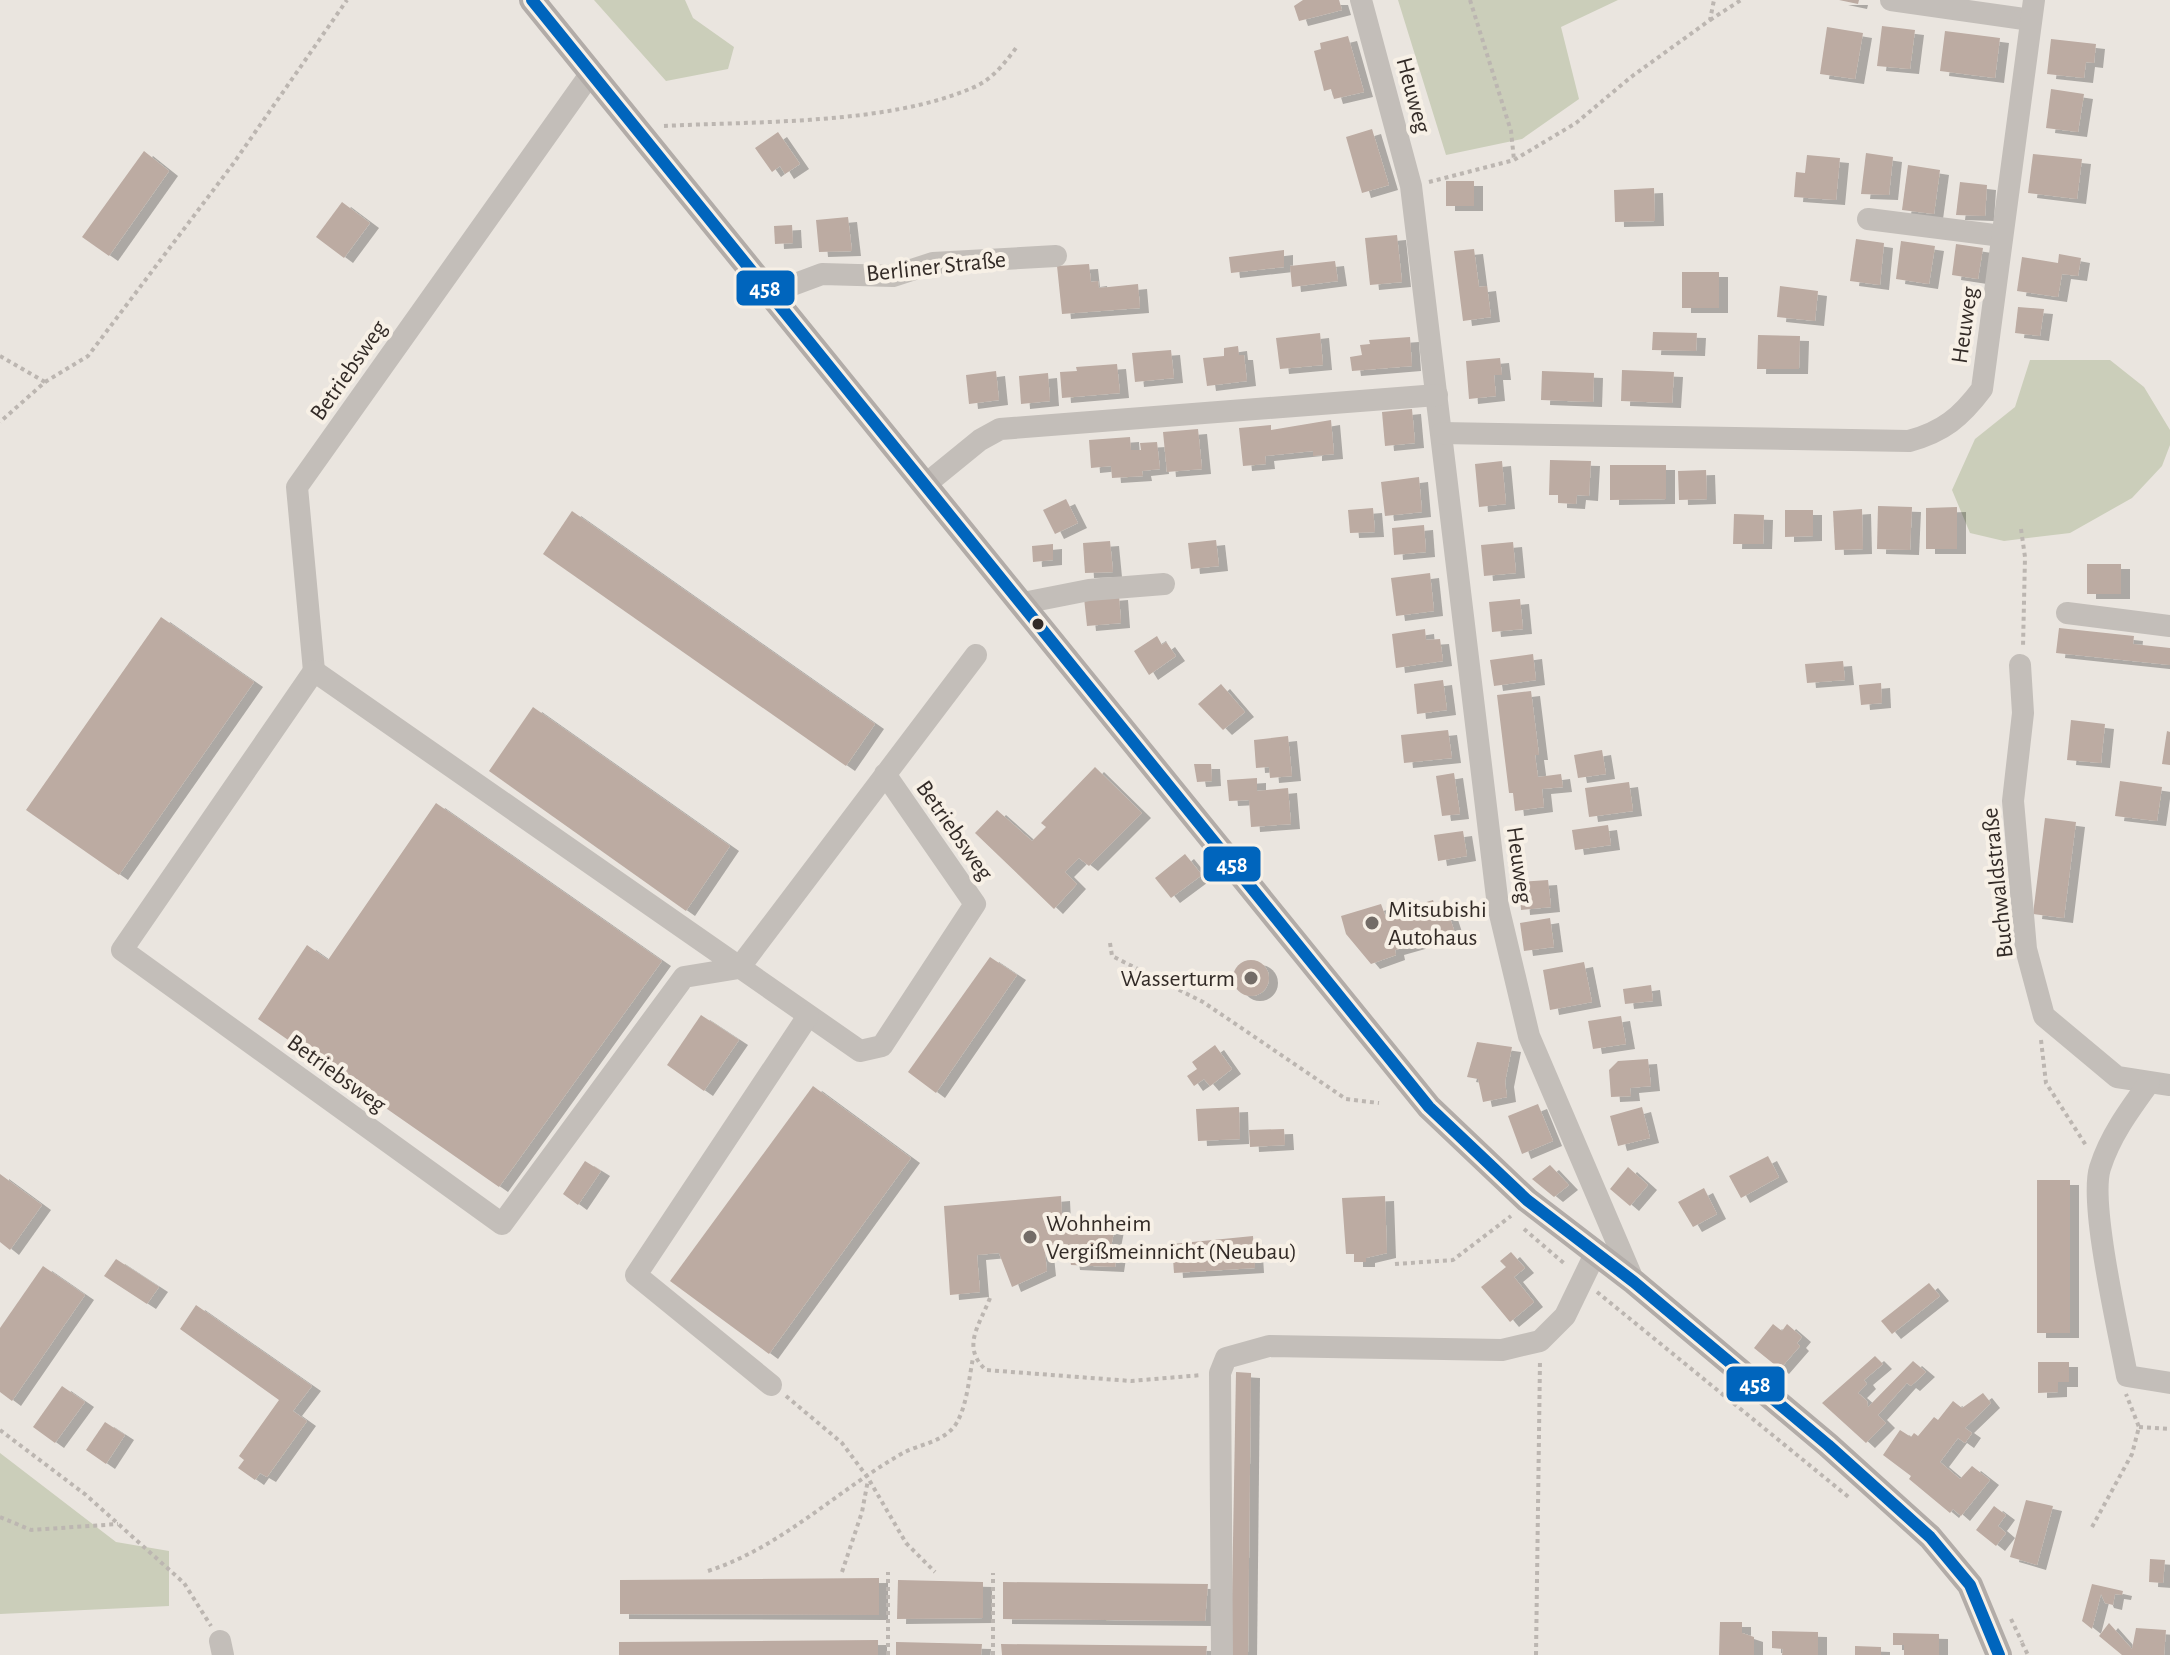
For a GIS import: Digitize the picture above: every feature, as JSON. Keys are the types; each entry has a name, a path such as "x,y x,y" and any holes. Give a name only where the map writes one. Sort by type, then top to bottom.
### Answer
{"main road":[{"path":"532,0 1429,1107 1527,1200 1634,1282 1828,1445 1930,1537 1970,1585 1999,1655"}],"street":[{"name":"Heuweg","path":"1361,0 1411,186 1498,906 1529,1036 1634,1282"},
{"name":"Heuweg","path":"1442,433 1909,441 1934,435 1961,417 1982,389 2033,10 1891,0"},
{"name":"Betriebsweg","path":"591,73 297,487 314,671 122,950 502,1224 684,977 739,968 976,655"},
{"path":"1868,219 2002,236"},
{"name":"Berliner Straße","path":"771,293 822,274 893,276 933,263 1056,256"},
{"path":"926,484 980,440 1000,429 1437,395"},
{"path":"1023,603 1089,590 1164,584"},
{"path":"2067,613 2170,626"},
{"name":"Buchwaldstraße","path":"2020,665 2023,713 2013,801 2026,949 2044,1016"},
{"name":"Betriebsweg","path":"314,671 860,1051 882,1046 975,904 885,774"},
{"path":"771,1385 636,1275 808,1016"},
{"path":"2044,1016 2117,1077 2160,1084"},
{"path":"2160,1084 2123,1117 2099,1170 2099,1216 2127,1376 2170,1383"},
{"path":"1222,1655 1220,1373 1226,1358 1269,1346 1502,1350 1540,1341 1565,1316 1596,1252"}],"path":[{"path":"0,422 45,382 88,356 233,164 347,0"},
{"path":"1470,0 1511,131 1514,160"},
{"path":"1710,20 1714,0"},
{"path":"1411,186 1514,160 1576,123 1631,77 1741,0"},
{"path":"664,126 825,117 920,105 974,88 997,72 1016,48"},
{"path":"0,356 45,382"},
{"path":"2020,665 2026,629 2021,529"},
{"path":"1110,943 1112,956 1203,1002 1346,1099 1379,1103"},
{"path":"2044,1016 2039,1050 2046,1083 2099,1170"},
{"path":"1395,1264 1453,1260 1490,1235 1527,1200"},
{"path":"708,1571 769,1546 848,1488 904,1453 941,1438 956,1425 973,1358 971,1347 990,1298"},
{"path":"1536,1655 1540,1341"},
{"path":"973,1358 986,1370 1012,1375 1131,1381 1220,1373"},
{"path":"2092,1527 2132,1454 2139,1427 2125,1400 2127,1376"},
{"path":"771,1385 842,1443 868,1478 906,1543 935,1572"},
{"path":"2139,1427 2170,1429"},
{"path":"0,1430 118,1524 184,1583 222,1648"},
{"path":"842,1572 862,1512 868,1478"},
{"path":"0,1517 31,1530 118,1524"},
{"path":"888,1572 888,1655"},
{"path":"993,1573 993,1655"}],"green space":[{"path":"594,0 685,0 693,18 734,47 728,69 666,81"},
{"path":"1398,0 1618,0 1561,27 1579,99 1522,139 1446,155"},
{"path":"2030,360 2110,360 2144,387 2170,430 2170,445 2162,466 2132,498 2070,533 2004,541 1970,533 1952,490 1975,439 2015,407"},
{"path":"0,1453 116,1542 169,1551 169,1606 0,1614"}],"building":[{"path":"1303,0 1339,0 1342,10 1299,21 1294,6"},
{"path":"1882,26 1915,30 1910,69 1877,66"},
{"path":"1827,27 1863,33 1855,79 1820,74"},
{"path":"1945,31 2000,38 1995,78 1940,71"},
{"path":"1348,36 1364,92 1334,99 1331,89 1324,91 1314,51 1321,49 1320,43"},
{"path":"2051,39 2096,44 2094,63 2086,62 2084,78 2047,74"},
{"path":"2051,89 2084,94 2078,132 2046,128"},
{"path":"1372,129 1389,185 1362,193 1346,137"},
{"path":"778,132 800,164 785,174 780,166 772,172 755,148"},
{"path":"144,151 169,171 109,256 82,237"},
{"path":"1866,153 1893,157 1889,195 1861,194"},
{"path":"2033,154 2082,159 2077,199 2028,193"},
{"path":"1807,155 1840,158 1836,200 1794,197 1796,172 1805,173"},
{"path":"1908,165 1940,170 1934,214 1902,210"},
{"path":"1446,181 1474,181 1474,206 1446,206"},
{"path":"1960,182 1987,185 1985,216 1956,215"},
{"path":"1654,188 1655,221 1615,222 1614,190"},
{"path":"342,202 370,223 344,258 316,237"},
{"path":"848,217 852,251 819,252 816,220"},
{"path":"792,225 793,243 775,244 774,226"},
{"path":"1397,235 1402,282 1370,285 1365,238"},
{"path":"1856,239 1884,243 1880,285 1850,281"},
{"path":"1901,241 1935,246 1929,284 1896,279"},
{"path":"1956,244 1983,248 1978,279 1952,275"},
{"path":"1474,249 1479,287 1487,286 1491,317 1463,321 1454,251"},
{"path":"1284,250 1284,267 1231,273 1229,257"},
{"path":"2059,254 2081,258 2078,276 2062,274 2058,297 2017,291 2022,257 2058,263"},
{"path":"1335,261 1338,281 1292,287 1290,266"},
{"path":"1089,264 1091,282 1098,281 1099,288 1138,284 1140,308 1062,314 1057,266"},
{"path":"1682,272 1719,272 1719,308 1682,308"},
{"path":"1780,286 1818,291 1815,321 1777,317"},
{"path":"2018,307 2044,309 2040,336 2015,333"},
{"path":"1653,332 1697,333 1696,351 1652,350"},
{"path":"1320,333 1323,365 1280,369 1276,338"},
{"path":"1758,335 1800,336 1799,369 1757,369"},
{"path":"1410,337 1412,366 1352,371 1350,357 1362,355 1360,345 1370,344 1369,340"},
{"path":"1238,346 1239,355 1244,355 1247,381 1207,386 1203,358 1224,356 1224,348"},
{"path":"1171,350 1174,378 1135,382 1132,353"},
{"path":"1500,358 1502,375 1494,375 1496,396 1469,399 1466,361"},
{"path":"1117,364 1120,393 1062,398 1060,372 1077,371 1076,367"},
{"path":"1622,370 1674,372 1672,403 1621,401"},
{"path":"996,371 999,400 969,404 966,375"},
{"path":"1542,371 1594,373 1593,402 1541,400"},
{"path":"1048,373 1050,401 1021,404 1019,376"},
{"path":"1412,409 1415,443 1385,446 1382,412"},
{"path":"1331,420 1334,454 1313,456 1313,451 1265,456 1266,464 1243,466 1239,428 1271,425 1271,430"},
{"path":"1198,429 1202,469 1167,472 1163,432"},
{"path":"1130,437 1131,450 1141,450 1140,443 1157,442 1160,469 1142,471 1143,476 1112,478 1111,466 1091,468 1089,440"},
{"path":"1550,460 1591,461 1589,496 1577,495 1576,504 1558,503 1558,495 1549,495"},
{"path":"1502,461 1506,504 1479,507 1475,464"},
{"path":"1610,465 1666,465 1666,499 1610,500"},
{"path":"1706,470 1707,499 1679,500 1678,471"},
{"path":"1419,477 1422,512 1385,516 1381,482"},
{"path":"1066,499 1078,523 1055,534 1043,510"},
{"path":"1878,506 1912,507 1910,550 1877,549"},
{"path":"1957,507 1957,549 1926,549 1926,508"},
{"path":"1373,508 1375,532 1350,533 1348,510"},
{"path":"1862,509 1863,549 1835,550 1833,511"},
{"path":"1785,510 1813,510 1813,536 1785,537"},
{"path":"572,511 875,724 846,766 543,554"},
{"path":"1734,514 1764,515 1763,544 1733,544"},
{"path":"1424,525 1426,552 1394,555 1392,528"},
{"path":"1216,540 1219,566 1191,569 1188,543"},
{"path":"1110,541 1113,572 1085,573 1083,543"},
{"path":"1513,542 1516,573 1484,576 1481,545"},
{"path":"1053,544 1053,560 1033,562 1032,546"},
{"path":"2087,564 2121,564 2121,594 2087,594"},
{"path":"1430,573 1434,611 1396,616 1391,578"},
{"path":"1119,595 1121,623 1087,626 1084,598"},
{"path":"1520,599 1523,629 1492,632 1489,602"},
{"path":"161,617 254,682 119,875 26,810"},
{"path":"2059,628 2134,636 2133,644 2170,648 2170,665 2056,653"},
{"path":"1425,629 1426,640 1440,639 1443,661 1396,668 1392,634"},
{"path":"1157,636 1162,645 1166,642 1176,656 1149,675 1134,651"},
{"path":"1533,654 1536,680 1494,686 1490,660"},
{"path":"1843,661 1845,680 1807,683 1805,664"},
{"path":"1443,680 1447,710 1417,714 1414,684"},
{"path":"1881,683 1882,703 1861,705 1859,685"},
{"path":"1221,684 1245,712 1223,730 1198,704"},
{"path":"1531,691 1539,755 1535,755 1538,777 1561,774 1563,787 1542,789 1544,807 1515,811 1513,793 1509,793 1497,695"},
{"path":"533,707 730,846 686,911 489,771"},
{"path":"2071,720 2105,724 2101,763 2067,760"},
{"path":"1448,730 1452,758 1404,763 1401,735"},
{"path":"2167,731 2170,732 2170,765 2162,764"},
{"path":"1288,736 1292,776 1270,778 1269,767 1256,768 1254,740"},
{"path":"1602,750 1606,774 1578,778 1574,755"},
{"path":"1194,764 1211,764 1212,781 1197,782"},
{"path":"1095,767 1142,813 1089,866 1079,858 1065,872 1077,884 1054,909 975,833 997,810 1032,841 1046,827 1041,823"},
{"path":"1454,773 1460,814 1442,816 1436,776"},
{"path":"1257,778 1257,791 1288,788 1291,824 1251,827 1249,800 1229,801 1227,780"},
{"path":"2120,781 2162,787 2157,821 2115,816"},
{"path":"1629,782 1633,811 1589,817 1585,788"},
{"path":"436,803 662,961 499,1187 258,1019 307,945 328,960"},
{"path":"2045,818 2076,822 2064,918 2033,914"},
{"path":"1608,825 1611,845 1575,850 1572,830"},
{"path":"1463,831 1467,856 1438,861 1434,835"},
{"path":"1185,854 1202,875 1171,898 1155,878"},
{"path":"1548,880 1551,907 1521,910 1519,882"},
{"path":"1433,900 1437,914 1448,912 1455,933 1395,950 1396,955 1371,964 1346,934 1341,916 1381,904 1385,915"},
{"path":"1550,918 1554,947 1524,951 1520,923"},
{"path":"990,957 1017,975 936,1093 908,1072"},
{"name":"Wasserturm","path":"1251,960 1264,965 1269,978 1264,991 1251,996 1238,991 1233,978 1238,965"},
{"path":"1584,962 1592,1002 1550,1010 1543,970"},
{"path":"1651,985 1653,1001 1625,1004 1623,989"},
{"path":"701,1015 739,1040 704,1091 667,1065"},
{"path":"1621,1016 1626,1044 1593,1049 1588,1021"},
{"path":"1477,1042 1512,1047 1505,1082 1507,1097 1483,1102 1478,1079 1467,1077"},
{"path":"1215,1045 1232,1069 1210,1086 1204,1079 1194,1086 1187,1076 1197,1069 1192,1062"},
{"path":"1648,1059 1651,1086 1630,1088 1631,1096 1611,1097 1609,1070 1618,1061"},
{"path":"813,1086 911,1158 769,1354 670,1281"},
{"path":"1538,1104 1553,1141 1522,1154 1508,1116"},
{"path":"1239,1107 1240,1139 1198,1141 1196,1109"},
{"path":"1642,1107 1650,1138 1618,1146 1610,1116"},
{"path":"1284,1129 1285,1145 1250,1147 1249,1130"},
{"path":"1768,1156 1779,1177 1741,1198 1729,1176"},
{"path":"585,1161 601,1171 578,1205 563,1194"},
{"path":"1550,1165 1569,1185 1554,1197 1532,1179"},
{"path":"1628,1167 1648,1185 1630,1206 1610,1189"},
{"path":"0,1174 42,1205 10,1250 0,1242"},
{"path":"2037,1180 2070,1180 2070,1333 2037,1333"},
{"path":"1704,1188 1717,1214 1693,1227 1678,1202"},
{"name":"Wohnheim Vergißmeinnicht (Neubau)","path":"1061,1196 1062,1217 1115,1227 1111,1247 1118,1247 1115,1267 1071,1265 1069,1252 1045,1252 1047,1271 1012,1287 999,1253 977,1255 980,1292 950,1295 944,1206"},
{"path":"1385,1196 1387,1253 1366,1258 1366,1262 1354,1262 1354,1254 1346,1254 1342,1198"},
{"path":"1253,1236 1255,1268 1174,1273 1172,1244"},
{"path":"1511,1252 1525,1268 1514,1277 1534,1302 1510,1322 1481,1287 1506,1267 1500,1261"},
{"path":"116,1259 159,1287 147,1304 104,1276"},
{"path":"43,1266 85,1295 12,1401 0,1392 0,1328"},
{"path":"1929,1283 1940,1296 1892,1334 1881,1321"},
{"path":"196,1305 312,1386 293,1411 307,1421 267,1477 260,1473 255,1480 238,1468 244,1460 239,1456 279,1400 180,1329"},
{"path":"1773,1324 1782,1331 1787,1324 1802,1337 1797,1343 1800,1346 1780,1369 1754,1348"},
{"path":"1875,1356 1883,1364 1864,1380 1867,1384 1858,1393 1867,1401 1868,1407 1913,1361 1926,1372 1911,1386 1907,1383 1878,1415 1886,1423 1866,1443 1822,1403"},
{"path":"2038,1362 2069,1362 2069,1382 2058,1382 2058,1392 2038,1393"},
{"path":"1236,1372 1251,1373 1248,1655 1231,1655"},
{"path":"62,1386 85,1402 55,1443 33,1427"},
{"path":"1983,1393 1991,1403 1965,1428 1972,1433 1965,1443 1958,1438 1940,1462 1960,1479 1972,1466 1990,1480 1961,1516 1953,1509 1950,1513 1909,1479 1911,1476 1883,1455 1900,1430 1911,1437 1914,1433 1918,1436 1934,1417 1938,1420 1953,1401 1962,1408"},
{"path":"105,1422 125,1435 106,1464 86,1450"},
{"path":"2026,1500 2053,1506 2037,1565 2010,1557"},
{"path":"1994,1506 2006,1515 1998,1526 2006,1533 1996,1546 1976,1530"},
{"path":"2150,1559 2165,1560 2163,1583 2149,1582"},
{"path":"879,1578 879,1615 620,1614 620,1580"},
{"path":"898,1580 983,1582 983,1618 897,1619"},
{"path":"1003,1582 1208,1584 1205,1621 1003,1619"},
{"path":"2092,1584 2123,1591 2122,1595 2115,1594 2113,1605 2105,1603 2101,1594 2092,1629 2082,1621"},
{"path":"1720,1622 1742,1622 1742,1633 1754,1637 1754,1655 1719,1655"},
{"path":"2109,1623 2132,1649 2136,1628 2166,1630 2164,1655 2122,1655 2099,1636"},
{"path":"1772,1631 1818,1632 1818,1655 1782,1655 1783,1649 1772,1648"},
{"path":"1893,1633 1939,1634 1939,1655 1904,1655 1904,1645 1893,1645"},
{"path":"878,1640 878,1655 619,1655 619,1642"},
{"path":"896,1642 982,1644 981,1655 896,1655"},
{"path":"1001,1644 1207,1646 1206,1655 1002,1655"},
{"path":"1855,1646 1881,1647 1881,1655 1855,1655"}],"transit line":[{"name":"458","path":"532,0 1429,1107 1527,1200 1634,1282 1828,1445 1930,1537 1970,1585 1999,1655"}],"place":[{"name":"Mitsubishi Autohaus","path":"1372,923"},
{"name":"Wasserturm","path":"1251,978"},
{"name":"Wohnheim Vergißmeinnicht (Neubau)","path":"1030,1237"}]}
